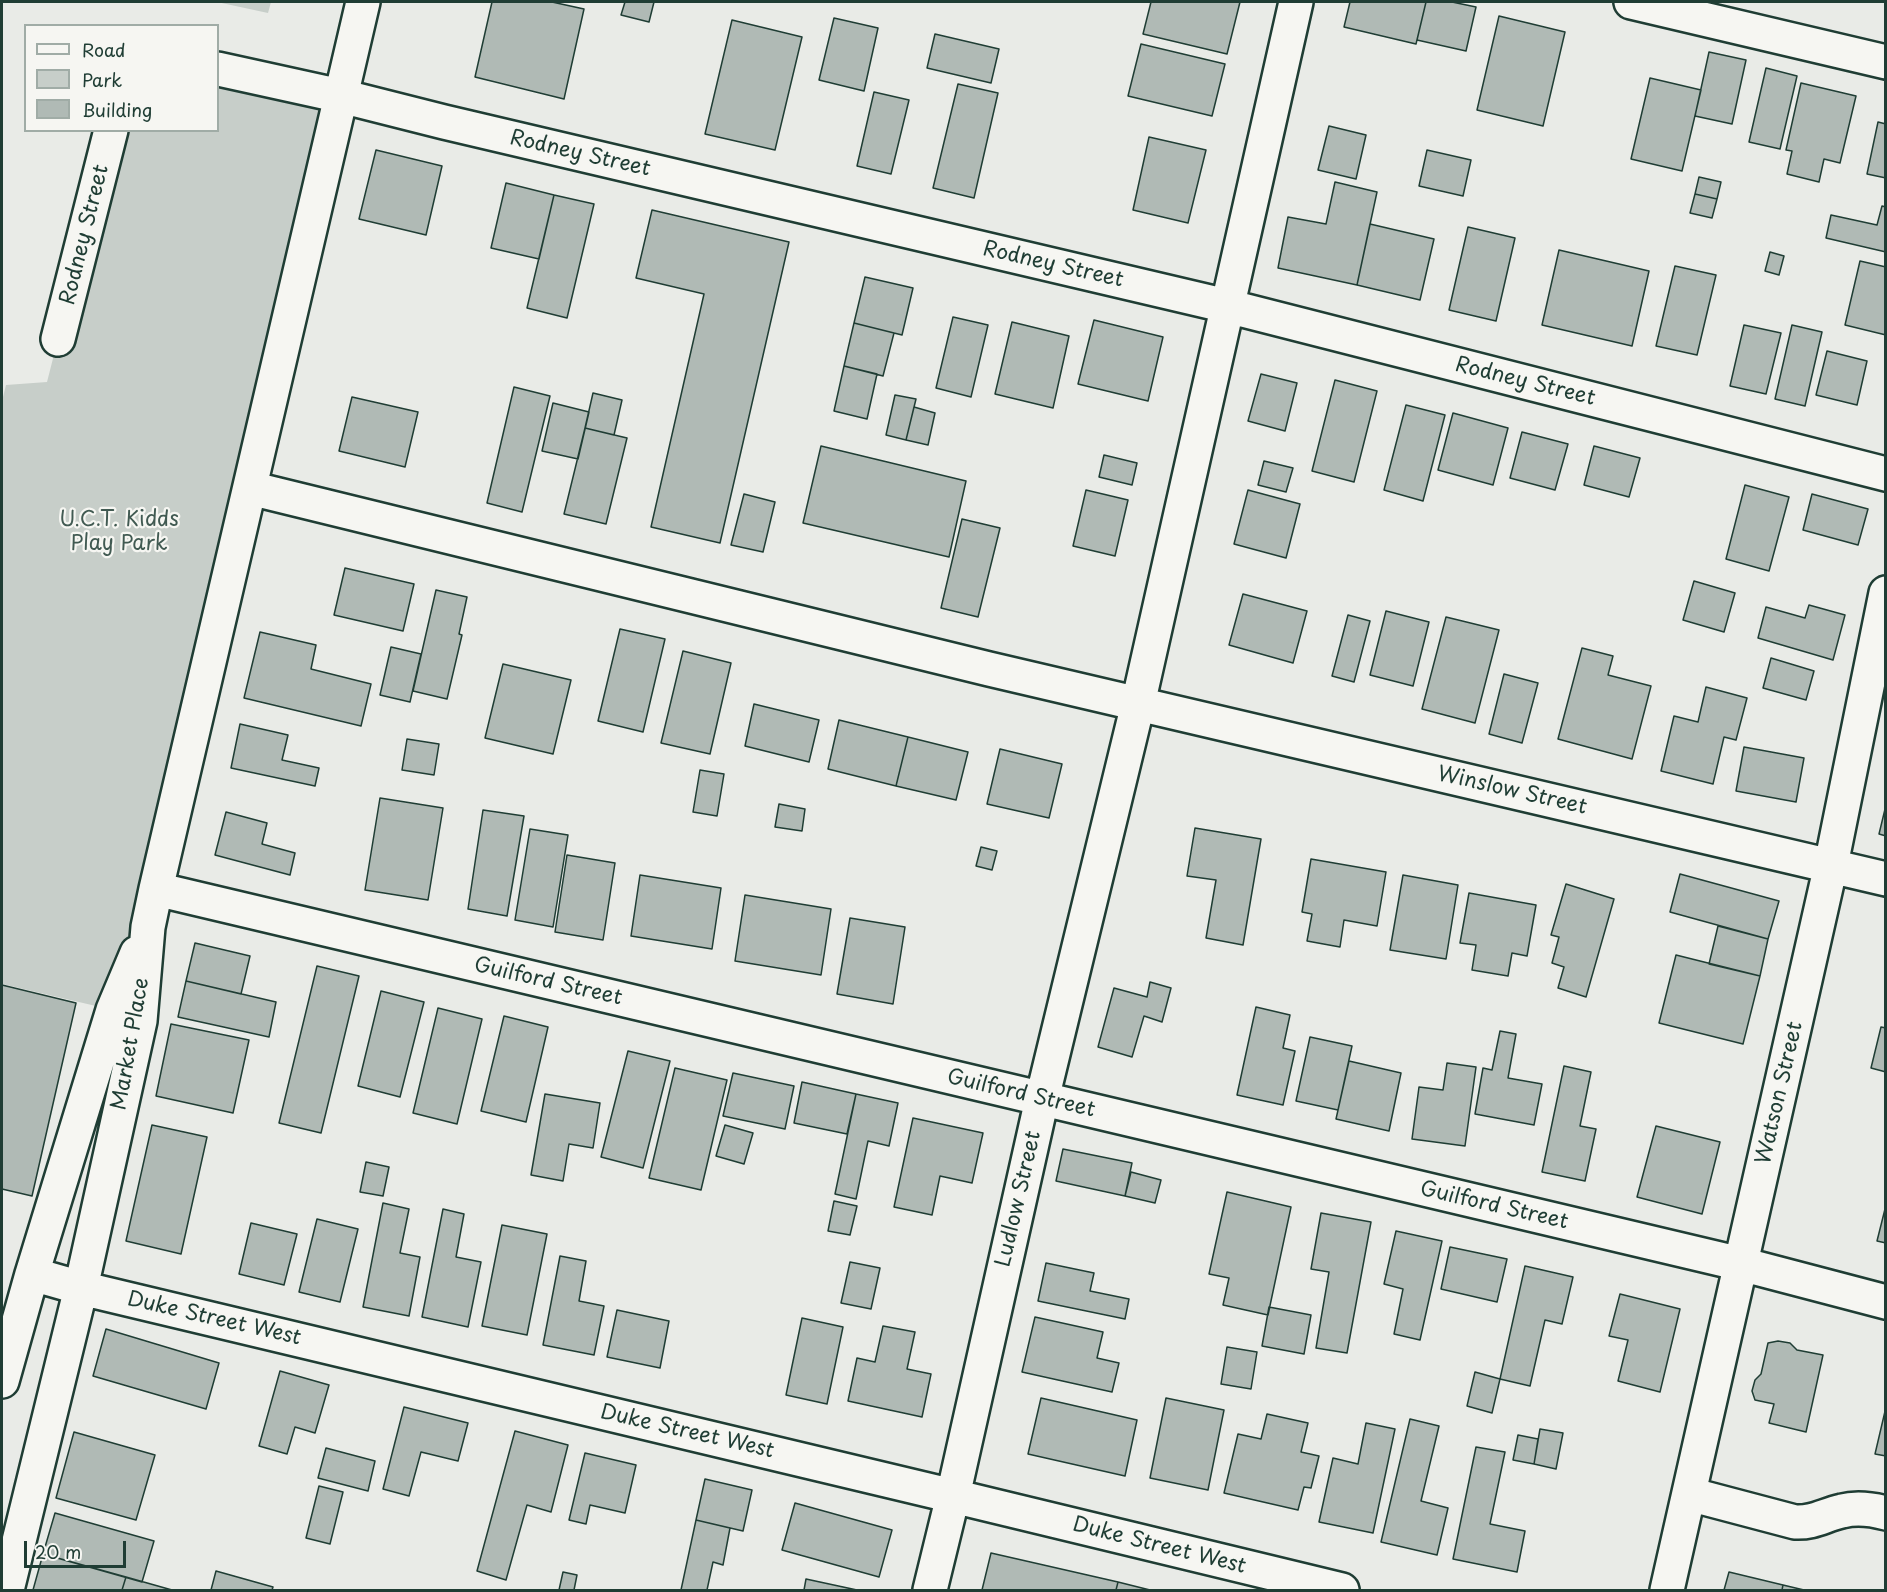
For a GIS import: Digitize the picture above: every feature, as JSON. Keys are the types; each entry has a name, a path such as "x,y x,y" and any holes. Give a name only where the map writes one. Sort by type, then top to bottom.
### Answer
{"street":[{"path":"148,927 363,2"},
{"name":"Ludlow Street","path":"930,1590 1042,1099 1138,704 1296,2"},
{"path":"1631,2 1886,62"},
{"name":"Rodney Street","path":"219,69 341,96 1227,306 1886,474"},
{"name":"Rodney Street","path":"58,339 110,132"},
{"name":"Winslow Street","path":"250,488 1138,704 1886,879"},
{"name":"Watson Street","path":"1667,1590 1831,865 1886,593"},
{"name":"Guilford Street","path":"156,889 1741,1264 1886,1302"},
{"name":"Market Place","path":"2,1381 7,1352 113,1010 148,927"},
{"name":"Market Place","path":"7,1590 81,1288 140,1021 148,927"},
{"name":"Duke Street West","path":"32,1274 81,1288 1342,1590"},
{"path":"1689,1494 1795,1522 1809,1522 1841,1511 1859,1508 1886,1513"}],"green space":[{"path":"217,2 271,2 268,13"},
{"name":"U.C.T. Kidds Play Park","path":"219,69 341,96 113,1010 2,984 2,401 6,385 47,382 111,132 219,132"}],"building":[{"path":"492,2 552,2 584,9 564,99 475,77"},
{"path":"625,2 654,2 649,22 621,15"},
{"path":"1151,2 1240,2 1227,54 1143,34"},
{"path":"1350,2 1426,2 1416,44 1344,27"},
{"path":"1426,2 1452,2 1476,7 1466,51 1417,40"},
{"path":"1499,16 1565,32 1543,126 1477,110"},
{"path":"834,18 878,28 864,91 819,80"},
{"path":"732,20 802,37 775,150 705,134"},
{"path":"935,34 999,49 991,83 927,68"},
{"path":"1141,44 1225,64 1212,116 1128,96"},
{"path":"1709,52 1746,60 1732,124 1695,116"},
{"path":"1766,68 1797,76 1780,149 1749,142"},
{"path":"1650,78 1701,90 1682,171 1631,159"},
{"path":"1801,83 1856,96 1840,163 1824,159 1819,182 1787,174 1792,151 1786,150"},
{"path":"958,84 998,93 974,198 933,188"},
{"path":"874,92 909,100 891,174 857,166"},
{"path":"1878,122 1886,124 1886,178 1867,174"},
{"path":"1329,126 1366,135 1356,179 1318,170"},
{"path":"1149,137 1206,150 1188,223 1133,210"},
{"path":"376,150 442,166 426,235 359,219"},
{"path":"1427,150 1471,160 1463,196 1419,186"},
{"path":"1699,177 1721,182 1717,199 1695,194"},
{"path":"1335,182 1377,192 1357,285 1278,268 1288,217 1326,224"},
{"path":"506,183 554,195 539,259 491,248"},
{"path":"1695,194 1717,199 1712,218 1690,213"},
{"path":"554,195 594,204 567,318 527,308"},
{"path":"1882,206 1886,207 1886,252 1826,238 1831,215 1877,225"},
{"path":"652,210 789,242 720,543 651,527 704,294 636,278"},
{"path":"1370,224 1434,239 1420,300 1357,285"},
{"path":"1468,227 1515,238 1496,321 1449,310"},
{"path":"1559,250 1649,271 1632,346 1542,325"},
{"path":"1770,252 1784,256 1779,275 1765,271"},
{"path":"1860,261 1886,267 1886,335 1845,325"},
{"path":"1675,266 1716,275 1697,355 1656,346"},
{"path":"865,277 913,288 902,335 854,323"},
{"path":"953,317 988,325 971,397 936,388"},
{"path":"1094,320 1163,337 1148,401 1078,384"},
{"path":"1012,322 1069,336 1053,408 995,394"},
{"path":"854,323 894,333 883,376 844,366"},
{"path":"1744,325 1781,333 1766,394 1730,386"},
{"path":"1792,325 1822,332 1805,406 1775,399"},
{"path":"1827,351 1867,361 1857,405 1816,395"},
{"path":"844,366 877,374 867,419 834,411"},
{"path":"1261,374 1297,383 1285,431 1248,421"},
{"path":"1335,380 1377,391 1354,482 1312,471"},
{"path":"514,387 550,396 522,512 487,503"},
{"path":"593,393 622,400 614,435 585,428"},
{"path":"895,395 916,399 906,440 886,435"},
{"path":"352,397 418,412 405,467 339,451"},
{"path":"553,403 589,412 578,459 542,451"},
{"path":"1406,405 1445,415 1423,501 1384,490"},
{"path":"914,407 935,413 928,445 906,440"},
{"path":"1453,413 1508,428 1493,485 1438,470"},
{"path":"585,428 627,438 606,524 564,514"},
{"path":"1522,432 1568,444 1555,490 1510,478"},
{"path":"821,446 966,481 949,557 803,523"},
{"path":"1594,446 1640,458 1629,497 1584,485"},
{"path":"1104,455 1137,463 1132,485 1099,477"},
{"path":"1264,461 1293,468 1286,492 1258,485"},
{"path":"1745,485 1789,497 1769,571 1726,559"},
{"path":"1086,490 1128,500 1115,556 1073,546"},
{"path":"1248,490 1300,504 1286,558 1234,544"},
{"path":"744,494 775,502 763,552 731,545"},
{"path":"1812,494 1868,509 1858,545 1803,530"},
{"path":"962,519 1000,528 978,617 941,608"},
{"path":"345,568 414,584 403,631 334,615"},
{"path":"1694,581 1735,593 1724,632 1683,620"},
{"path":"436,590 467,597 459,634 462,635 447,699 413,691"},
{"path":"1243,594 1307,611 1293,663 1229,645"},
{"path":"1809,605 1845,615 1833,660 1758,638 1766,607 1805,618"},
{"path":"1386,611 1429,622 1413,686 1370,675"},
{"path":"1348,615 1370,621 1354,682 1332,676"},
{"path":"1446,617 1499,630 1475,723 1422,709"},
{"path":"620,629 665,639 643,732 598,721"},
{"path":"260,632 316,645 311,669 371,684 361,726 244,698"},
{"path":"391,647 421,654 410,702 380,695"},
{"path":"1582,648 1613,656 1608,675 1651,686 1632,759 1558,739"},
{"path":"683,651 731,663 710,754 661,743"},
{"path":"1771,658 1814,671 1806,700 1763,688"},
{"path":"503,664 571,680 553,754 485,738"},
{"path":"1504,674 1538,683 1522,743 1489,734"},
{"path":"1706,687 1747,698 1736,740 1724,737 1713,784 1661,771 1674,716 1698,722"},
{"path":"754,704 819,720 809,762 745,746"},
{"path":"839,720 908,737 896,786 828,769"},
{"path":"240,724 288,735 282,760 319,768 315,786 231,768"},
{"path":"908,737 968,752 956,800 896,786"},
{"path":"407,739 439,744 434,775 402,770"},
{"path":"1744,747 1804,758 1796,802 1736,791"},
{"path":"1000,749 1062,764 1049,818 987,804"},
{"path":"700,770 724,774 717,816 693,812"},
{"path":"380,798 443,808 428,900 365,890"},
{"path":"779,804 805,809 802,831 775,827"},
{"path":"1886,805 1886,836 1879,834"},
{"path":"483,810 524,816 507,916 468,909"},
{"path":"226,812 267,823 262,844 295,853 290,875 215,855"},
{"path":"1195,828 1261,839 1243,945 1206,938 1216,880 1187,876"},
{"path":"530,829 568,835 553,927 515,920"},
{"path":"981,847 997,851 992,870 976,866"},
{"path":"567,855 615,863 603,940 555,932"},
{"path":"1311,859 1386,872 1377,926 1344,920 1340,947 1307,941 1312,914 1302,912"},
{"path":"1680,874 1779,901 1768,939 1670,912"},
{"path":"640,875 721,888 712,949 631,936"},
{"path":"1403,875 1458,885 1446,959 1390,950"},
{"path":"1566,884 1614,899 1586,997 1558,988 1564,967 1552,963 1559,937 1551,935"},
{"path":"1469,893 1536,905 1527,956 1512,953 1508,976 1472,970 1476,945 1460,943"},
{"path":"745,895 831,909 821,975 735,961"},
{"path":"850,918 905,927 893,1004 837,994"},
{"path":"1718,926 1768,939 1760,976 1709,964"},
{"path":"195,943 250,956 241,994 186,981"},
{"path":"1676,955 1760,976 1743,1044 1659,1023"},
{"path":"317,966 359,976 321,1133 279,1123"},
{"path":"186,981 276,1002 269,1037 178,1017"},
{"path":"1150,982 1171,988 1162,1022 1144,1016 1132,1057 1098,1047 1114,988 1147,997"},
{"path":"2,985 76,1003 32,1196 2,1189"},
{"path":"381,991 424,1002 400,1097 358,1086"},
{"path":"1256,1007 1290,1015 1283,1048 1295,1051 1283,1105 1237,1095"},
{"path":"438,1008 482,1019 457,1124 413,1113"},
{"path":"504,1016 548,1027 526,1122 481,1111"},
{"path":"171,1024 249,1040 233,1113 156,1096"},
{"path":"1881,1027 1886,1028 1886,1072 1871,1068"},
{"path":"1500,1031 1516,1034 1508,1078 1542,1084 1534,1125 1475,1114 1483,1068 1492,1070"},
{"path":"1310,1037 1352,1046 1338,1110 1296,1101"},
{"path":"628,1051 670,1061 643,1168 601,1157"},
{"path":"1349,1061 1401,1073 1389,1131 1336,1119"},
{"path":"1447,1063 1476,1067 1465,1146 1412,1139 1419,1087 1443,1090"},
{"path":"1564,1066 1591,1072 1580,1126 1596,1129 1585,1181 1542,1172"},
{"path":"675,1068 727,1080 701,1190 649,1178"},
{"path":"733,1073 794,1086 785,1129 723,1116"},
{"path":"802,1082 856,1094 847,1134 794,1123"},
{"path":"545,1094 600,1103 593,1148 569,1144 563,1181 531,1175"},
{"path":"856,1094 898,1103 889,1146 868,1141 856,1199 835,1194"},
{"path":"913,1118 983,1133 972,1183 940,1176 932,1215 894,1207"},
{"path":"152,1125 207,1137 181,1254 126,1241"},
{"path":"725,1125 753,1133 744,1164 716,1156"},
{"path":"1656,1126 1720,1142 1702,1214 1637,1197"},
{"path":"1063,1149 1132,1163 1125,1196 1056,1181"},
{"path":"366,1162 389,1167 383,1196 360,1192"},
{"path":"1131,1172 1161,1180 1155,1203 1125,1196"},
{"path":"1227,1192 1291,1207 1268,1315 1223,1305 1229,1278 1209,1274"},
{"path":"834,1201 857,1206 850,1235 828,1231"},
{"path":"383,1203 409,1209 400,1253 420,1257 409,1316 363,1307"},
{"path":"1886,1205 1886,1243 1877,1241"},
{"path":"443,1209 464,1214 456,1257 481,1262 468,1327 422,1317"},
{"path":"1321,1213 1371,1222 1347,1353 1316,1348 1329,1272 1311,1269"},
{"path":"317,1219 358,1229 340,1302 299,1292"},
{"path":"251,1223 297,1234 284,1285 239,1274"},
{"path":"502,1225 547,1234 527,1335 482,1326"},
{"path":"1396,1231 1442,1241 1420,1340 1394,1334 1403,1289 1384,1284"},
{"path":"1450,1247 1507,1259 1497,1302 1441,1289"},
{"path":"560,1256 586,1261 579,1301 604,1306 594,1355 543,1345"},
{"path":"850,1262 880,1268 871,1309 841,1303"},
{"path":"1046,1263 1094,1273 1090,1291 1129,1299 1125,1319 1038,1301"},
{"path":"1525,1266 1573,1277 1562,1324 1545,1320 1530,1386 1500,1379"},
{"path":"1620,1294 1680,1309 1660,1392 1618,1381 1628,1340 1609,1336"},
{"path":"1269,1307 1311,1315 1304,1354 1262,1346"},
{"path":"617,1310 669,1321 660,1368 607,1357"},
{"path":"1035,1317 1103,1332 1097,1358 1119,1363 1112,1392 1022,1372"},
{"path":"802,1318 843,1327 827,1404 786,1395"},
{"path":"883,1326 915,1332 907,1369 931,1374 922,1417 848,1401 857,1358 875,1362"},
{"path":"106,1329 219,1363 206,1409 93,1376"},
{"path":"1778,1341 1790,1343 1797,1350 1823,1355 1806,1432 1769,1423 1774,1404 1755,1400 1752,1391 1755,1380 1761,1374 1768,1343"},
{"path":"1227,1347 1257,1352 1251,1389 1221,1384"},
{"path":"280,1371 329,1385 315,1433 295,1427 287,1454 259,1446"},
{"path":"1475,1372 1500,1379 1492,1413 1467,1406"},
{"path":"1041,1398 1137,1420 1125,1476 1028,1454"},
{"path":"1166,1398 1224,1410 1208,1490 1150,1478"},
{"path":"404,1407 468,1423 458,1461 421,1452 409,1496 383,1489"},
{"path":"1886,1407 1886,1456 1875,1454"},
{"path":"1267,1414 1308,1423 1301,1452 1319,1456 1311,1488 1304,1487 1298,1510 1224,1493 1238,1434 1261,1439"},
{"path":"1410,1419 1439,1426 1421,1501 1448,1508 1437,1555 1381,1542"},
{"path":"1366,1423 1395,1429 1373,1533 1319,1522 1333,1458 1358,1464"},
{"path":"1540,1429 1563,1433 1556,1469 1534,1464"},
{"path":"515,1431 568,1445 551,1512 527,1505 506,1580 477,1571"},
{"path":"74,1432 155,1455 136,1520 56,1498"},
{"path":"1518,1435 1538,1439 1534,1464 1513,1460"},
{"path":"1476,1447 1505,1452 1490,1524 1525,1531 1517,1572 1453,1559"},
{"path":"326,1448 375,1461 368,1491 318,1478"},
{"path":"585,1453 636,1465 625,1513 590,1505 586,1524 569,1520"},
{"path":"705,1479 752,1490 743,1531 696,1520"},
{"path":"319,1486 343,1492 330,1544 306,1538"},
{"path":"795,1503 892,1530 879,1577 782,1550"},
{"path":"55,1513 154,1541 142,1582 43,1554"},
{"path":"696,1520 730,1528 723,1565 713,1562 707,1590 681,1590"},
{"path":"991,1553 1118,1582 1116,1590 982,1590"},
{"path":"43,1554 126,1577 122,1590 33,1590"},
{"path":"216,1571 273,1587 272,1590 211,1590"},
{"path":"563,1572 577,1575 574,1590 559,1590"},
{"path":"1729,1572 1783,1585 1782,1590 1724,1590"},
{"path":"126,1577 172,1590 122,1590"},
{"path":"806,1579 857,1590 804,1590"},
{"path":"1118,1582 1150,1590 1116,1590"},
{"path":"1783,1585 1804,1590 1782,1590"}]}
